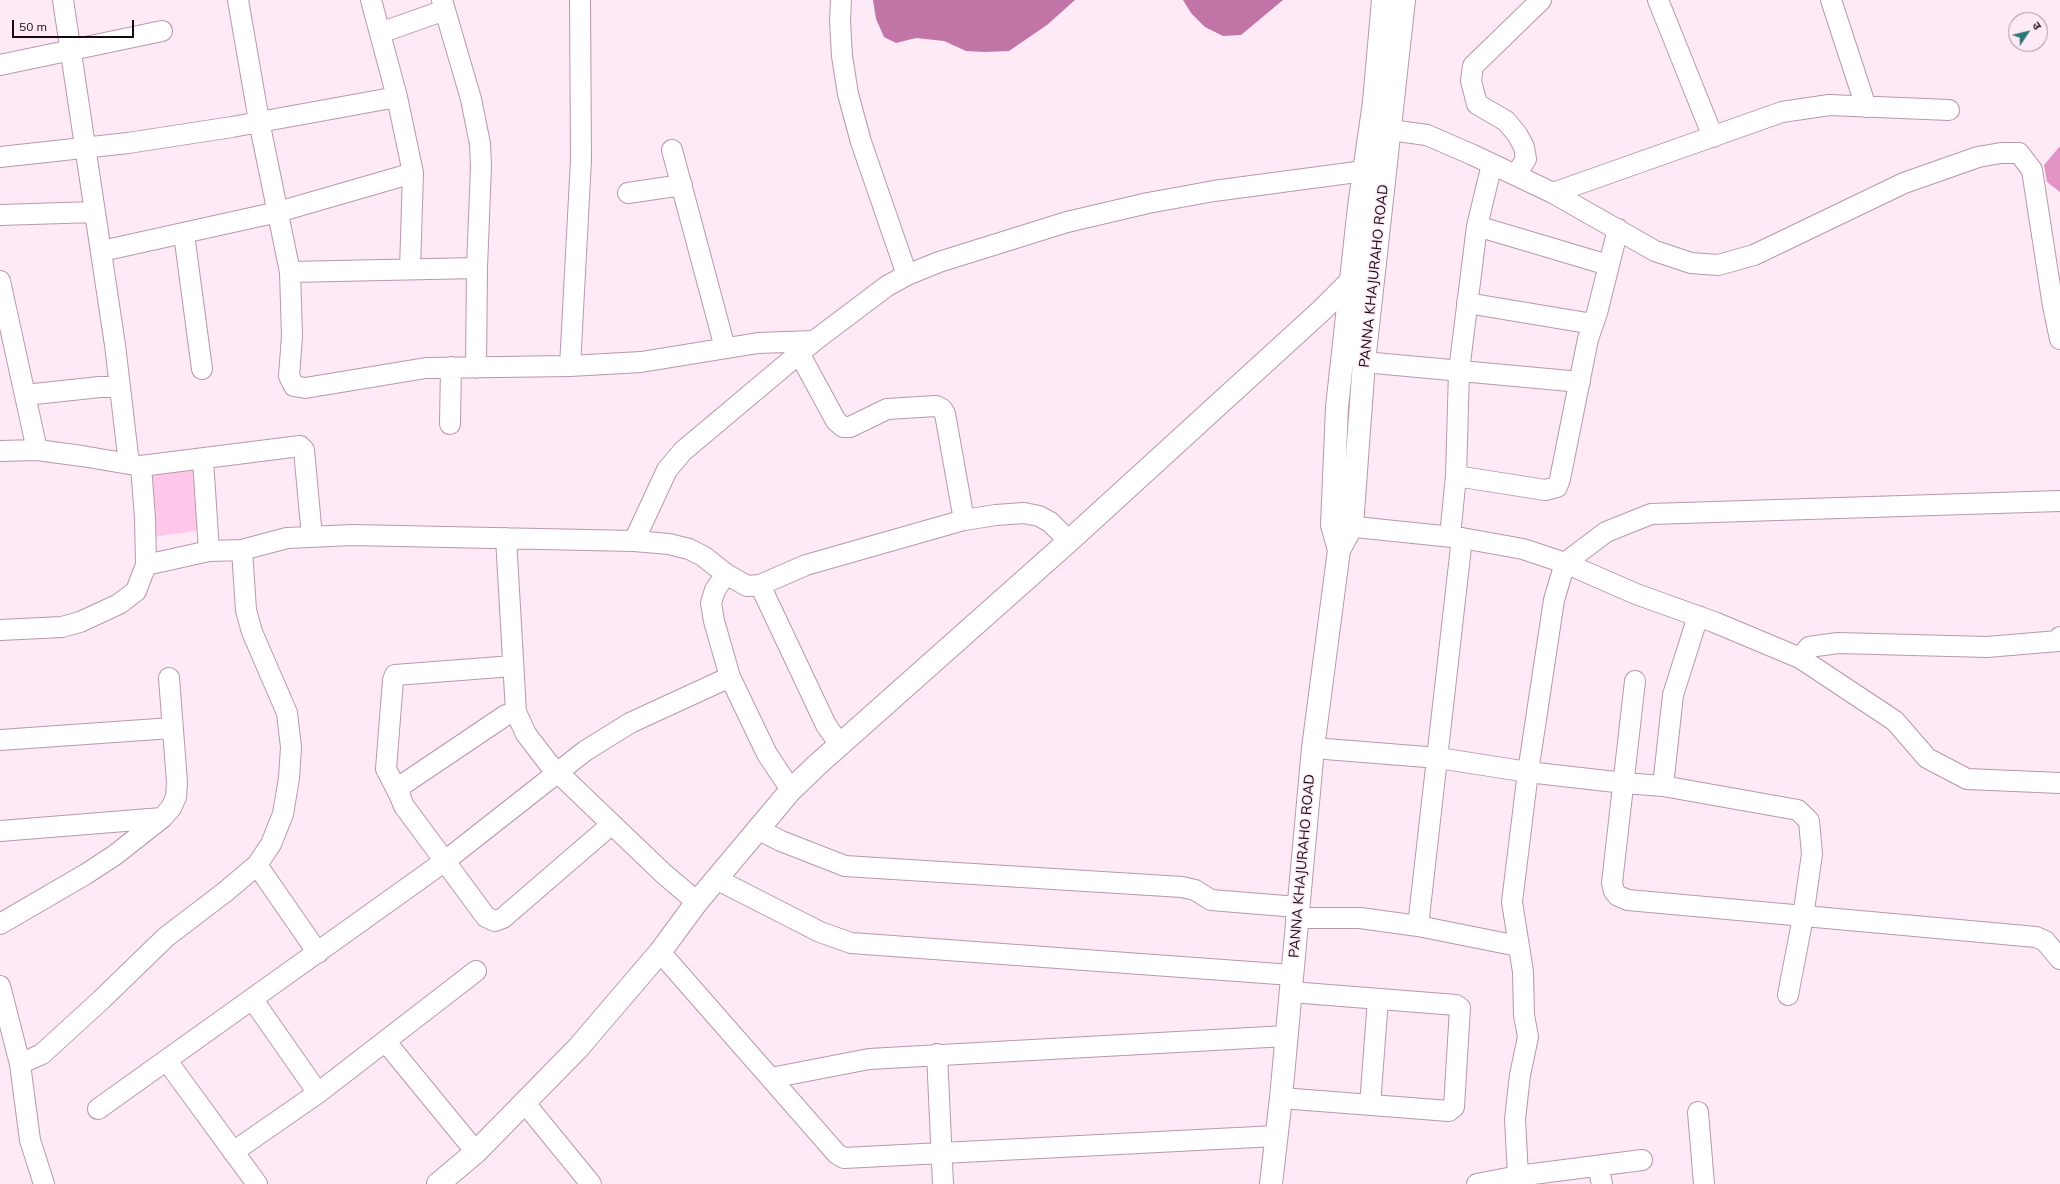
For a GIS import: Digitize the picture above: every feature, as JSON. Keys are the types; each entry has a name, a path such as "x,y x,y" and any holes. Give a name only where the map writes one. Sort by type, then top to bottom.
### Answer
{"main road":[{"name":"PANNA KHAJURAHO ROAD","path":"1342,526 1337,407 1364,171 1374,102 1382,0"},
{"name":"PANNA KHAJURAHO ROAD","path":"1271,1184 1281,1098 1313,748 1364,362 1404,0"},
{"path":"438,1184 476,1152 578,1048 660,952 697,902 791,790 1069,541 1322,310 1351,281"}],"street":[{"path":"238,0 259,121 290,272 292,336 289,376 294,386 305,388 399,371 451,367 476,368 570,366 641,362 758,343 807,347"},
{"path":"371,0 398,97 414,173 410,268"},
{"path":"570,366 581,160 580,0"},
{"path":"841,0 842,56 848,94 860,142 907,274"},
{"path":"1516,175 1526,159 1524,147 1517,134 1506,121 1477,104 1471,81 1473,66 1541,0"},
{"path":"1658,0 1713,137"},
{"path":"1831,0 1866,107"},
{"path":"0,630 62,627 106,611 128,599 136,591 146,565 145,518 120,387 102,251 70,50 67,1"},
{"path":"380,33 443,5 471,99 480,144 481,166 477,268 476,368"},
{"path":"0,65 162,31"},
{"path":"0,158 128,143 398,97"},
{"path":"1553,193 1782,112 1829,106 1949,110"},
{"path":"1390,130 1427,135 1492,164 1553,193 1618,230 1670,256 1691,263 1718,265 1754,255 1904,183 1978,157 2001,153 2019,153 2032,170 2053,306 2060,339"},
{"path":"672,150 725,348"},
{"path":"1418,926 1439,758 1456,537 1459,371 1477,226 1492,164"},
{"path":"634,541 667,470 683,451 807,347 887,286 907,274 939,262 1067,222 1148,202 1214,191 1364,171"},
{"path":"102,251 278,212 414,173"},
{"path":"628,192 682,184"},
{"path":"0,215 95,212"},
{"path":"1477,226 1608,265"},
{"path":"1456,476 1545,490 1557,487 1560,479 1588,339 1618,230"},
{"path":"184,234 202,369"},
{"path":"290,272 410,268 477,268"},
{"path":"0,281 6,329 25,395 37,450"},
{"path":"1467,302 1593,324"},
{"path":"807,347 836,421 843,427 850,427 887,409 936,406 942,409 945,414 964,520"},
{"path":"1364,362 1580,382"},
{"path":"450,424 451,367"},
{"path":"25,395 100,387 120,387"},
{"path":"0,450 37,450 135,465 203,460 300,446 304,450 312,537"},
{"path":"203,460 209,551"},
{"path":"1511,1179 1520,1075 1528,1037 1524,1015 1523,972 1512,902 1528,772 1554,600 1565,563 1606,532 1651,514 2060,501"},
{"path":"146,565 209,551 242,550 287,538 352,535 634,541 669,544 689,549 703,556 726,574 747,586 760,585 806,565 964,520 996,515 1016,513 1040,516 1050,522 1069,541"},
{"path":"1342,526 1456,537 1523,549 1565,563 1636,594 1698,616 1800,658 1895,721 1926,758 1967,779 2060,783"},
{"path":"506,538 512,666 516,712 526,734 549,764 664,874 697,902"},
{"path":"20,1064 42,1054 101,1000 166,937 225,892 257,865 271,844 283,814 289,778 291,747 287,714 252,632 246,610 242,550"},
{"path":"726,574 714,590 712,603 714,621 730,677 767,754 791,790"},
{"path":"760,585 826,725 840,745"},
{"path":"1663,786 1673,695 1698,616"},
{"path":"1800,658 1809,647 1838,643 1987,647 2058,640 2060,637"},
{"path":"512,666 395,675 392,680 386,769 404,806 486,917 495,921 503,918 612,824"},
{"path":"98,1109 253,1000 445,861 586,751 630,723 730,677"},
{"path":"0,924 86,874 115,855 162,818 171,808 176,797 177,782 169,678"},
{"path":"1635,681 1612,883 1614,891 1618,896 1628,900 2036,937 2045,940 2060,959"},
{"path":"399,794 402,784 506,715 516,712"},
{"path":"0,740 172,728"},
{"path":"1313,748 1439,758 1528,772 1624,784 1663,786 1798,810 1805,815 1809,821 1812,854 1803,917 1788,995"},
{"path":"0,831 162,818"},
{"path":"757,829 781,841 845,866 1182,887 1195,890 1211,900 1418,926 1518,946"},
{"path":"257,865 318,953"},
{"path":"716,879 820,932 851,943 1291,984 1378,999 1456,1005 1461,1012 1454,1107 1452,1110 1449,1111 1281,1098"},
{"path":"660,952 837,1154 844,1158 1276,1136"},
{"path":"233,1152 318,1093 476,971"},
{"path":"0,986 20,1064 30,1140 44,1184"},
{"path":"1370,1105 1378,999"},
{"path":"253,1000 318,1093"},
{"path":"771,1078 869,1059 1286,1036"},
{"path":"385,1041 476,1152"},
{"path":"938,1054 940,1152 943,1184"},
{"path":"167,1061 257,1184"},
{"path":"524,1102 591,1184"},
{"path":"1698,1112 1704,1184"},
{"path":"1476,1184 1511,1179 1600,1175 1642,1160"}],"shaded area":[{"path":"873,0 1075,0 1047,25 1009,51 984,52 966,51 944,41 916,38 896,43 884,37 876,19"},
{"path":"1183,0 1283,0 1241,35 1223,36 1205,27 1191,13"},
{"path":"2060,146 2060,192 2047,182 2044,165"},
{"path":"195,469 204,530 152,537 144,476"}]}
